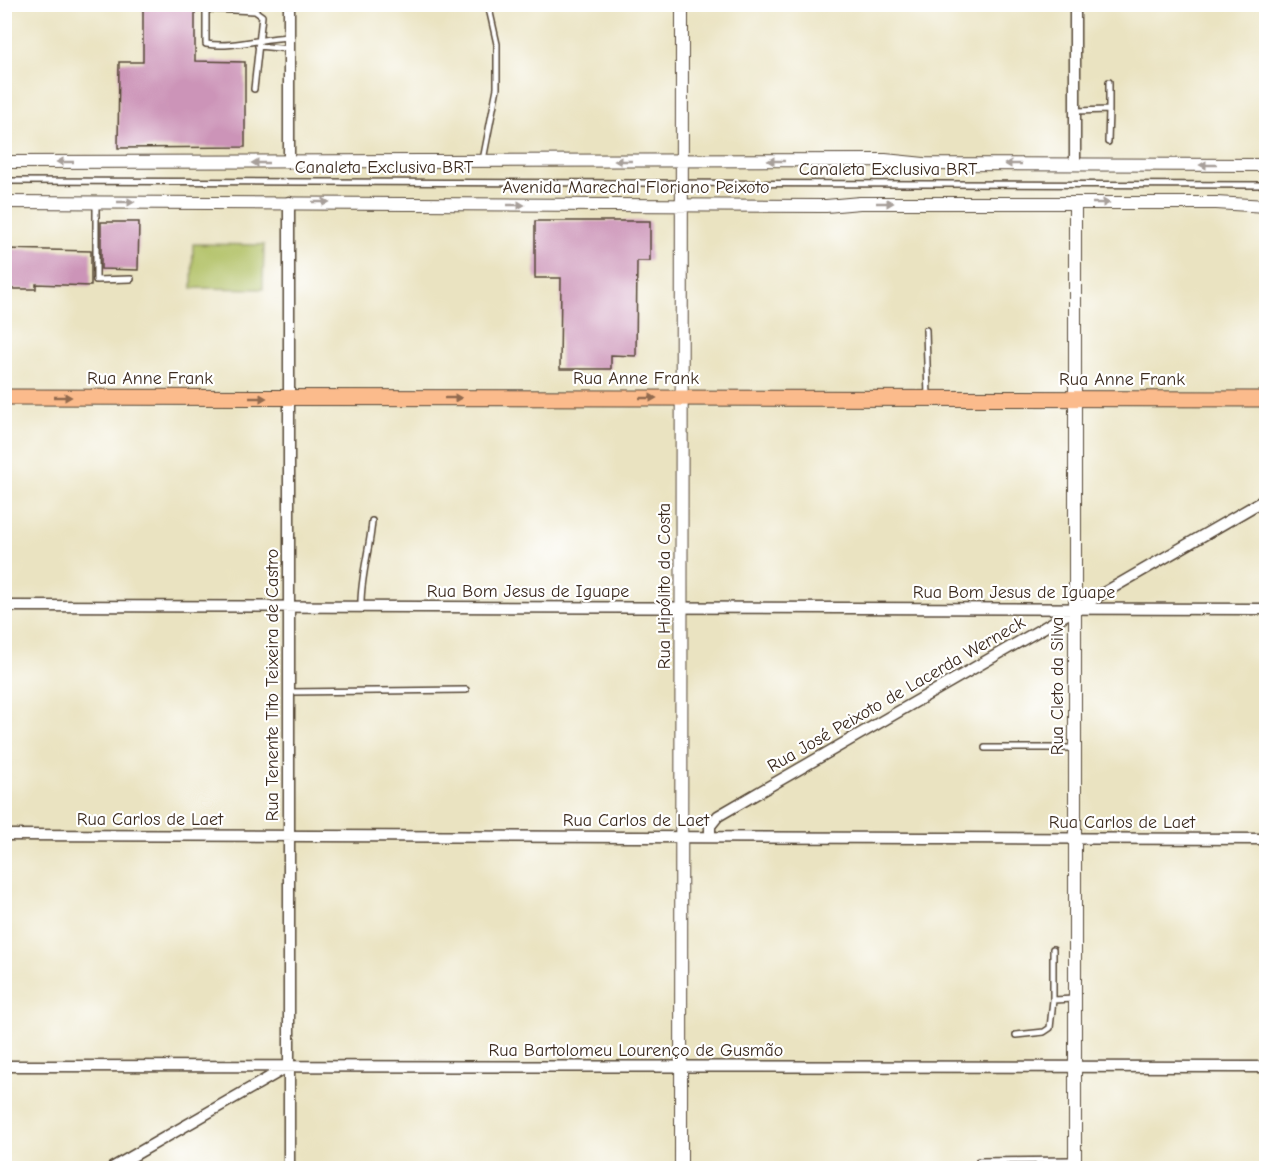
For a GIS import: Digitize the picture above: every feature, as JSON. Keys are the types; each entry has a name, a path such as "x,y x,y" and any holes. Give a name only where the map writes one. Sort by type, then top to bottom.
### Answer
{"main road":[{"name":"Rua Anne Frank","path":"4,397 1266,399"}],"street":[{"path":"289,4 289,163"},
{"name":"Rua Hipólito da Costa","path":"681,1168 682,4"},
{"path":"1075,164 1076,4"},
{"name":"Avenida Marechal Floriano Peixoto","path":"4,162 885,160 924,164 1266,165"},
{"name":"Avenida Marechal Floriano Peixoto","path":"4,202 682,206 1216,203 1266,206"},
{"name":"Rua Tenente Tito Teixeira de Castro","path":"289,202 289,1168"},
{"name":"Rua Cleto da Silva","path":"1075,203 1075,1164"},
{"name":"Rua José Peixoto de Lacerda Werneck","path":"710,837 711,826 718,816 1266,499"},
{"name":"Rua Bom Jesus de Iguape","path":"4,606 1266,609"},
{"name":"Rua Carlos de Laet","path":"4,835 1266,838"},
{"name":"Rua Bartolomeu Lourenço de Gusmão","path":"4,1066 1266,1067"},
{"path":"112,1168 289,1066"}],"lane":[{"path":"483,160 497,88 497,44 488,4"},
{"path":"254,89 258,39 262,16 255,11 211,9 206,11 206,44 249,43 258,39 289,43"},
{"path":"249,43 259,47 289,43"},
{"path":"1108,142 1109,82"},
{"path":"1075,111 1108,110"},
{"name":"Canaleta Exclusiva BRT","path":"4,181 1266,185"},
{"path":"96,202 96,279 130,279"},
{"path":"926,330 928,398"},
{"path":"361,607 361,590 368,562 372,521"},
{"path":"289,692 466,690"},
{"path":"985,748 1075,748"},
{"path":"1016,1035 1044,1032 1050,1028 1053,1000 1053,949"},
{"path":"1053,1000 1075,999"},
{"path":"979,1161 1075,1164"}],"green space":[{"path":"193,244 264,245 263,289 192,288"}],"building":[{"path":"143,7 195,7 195,61 245,62 245,147 118,148 119,62 143,62"},
{"path":"535,221 650,221 650,261 637,261 636,356 611,355 611,369 560,369 561,278 535,278"},
{"path":"101,222 139,222 138,270 101,269"},
{"path":"4,249 91,251 91,286 36,284 36,289 4,289"}]}
